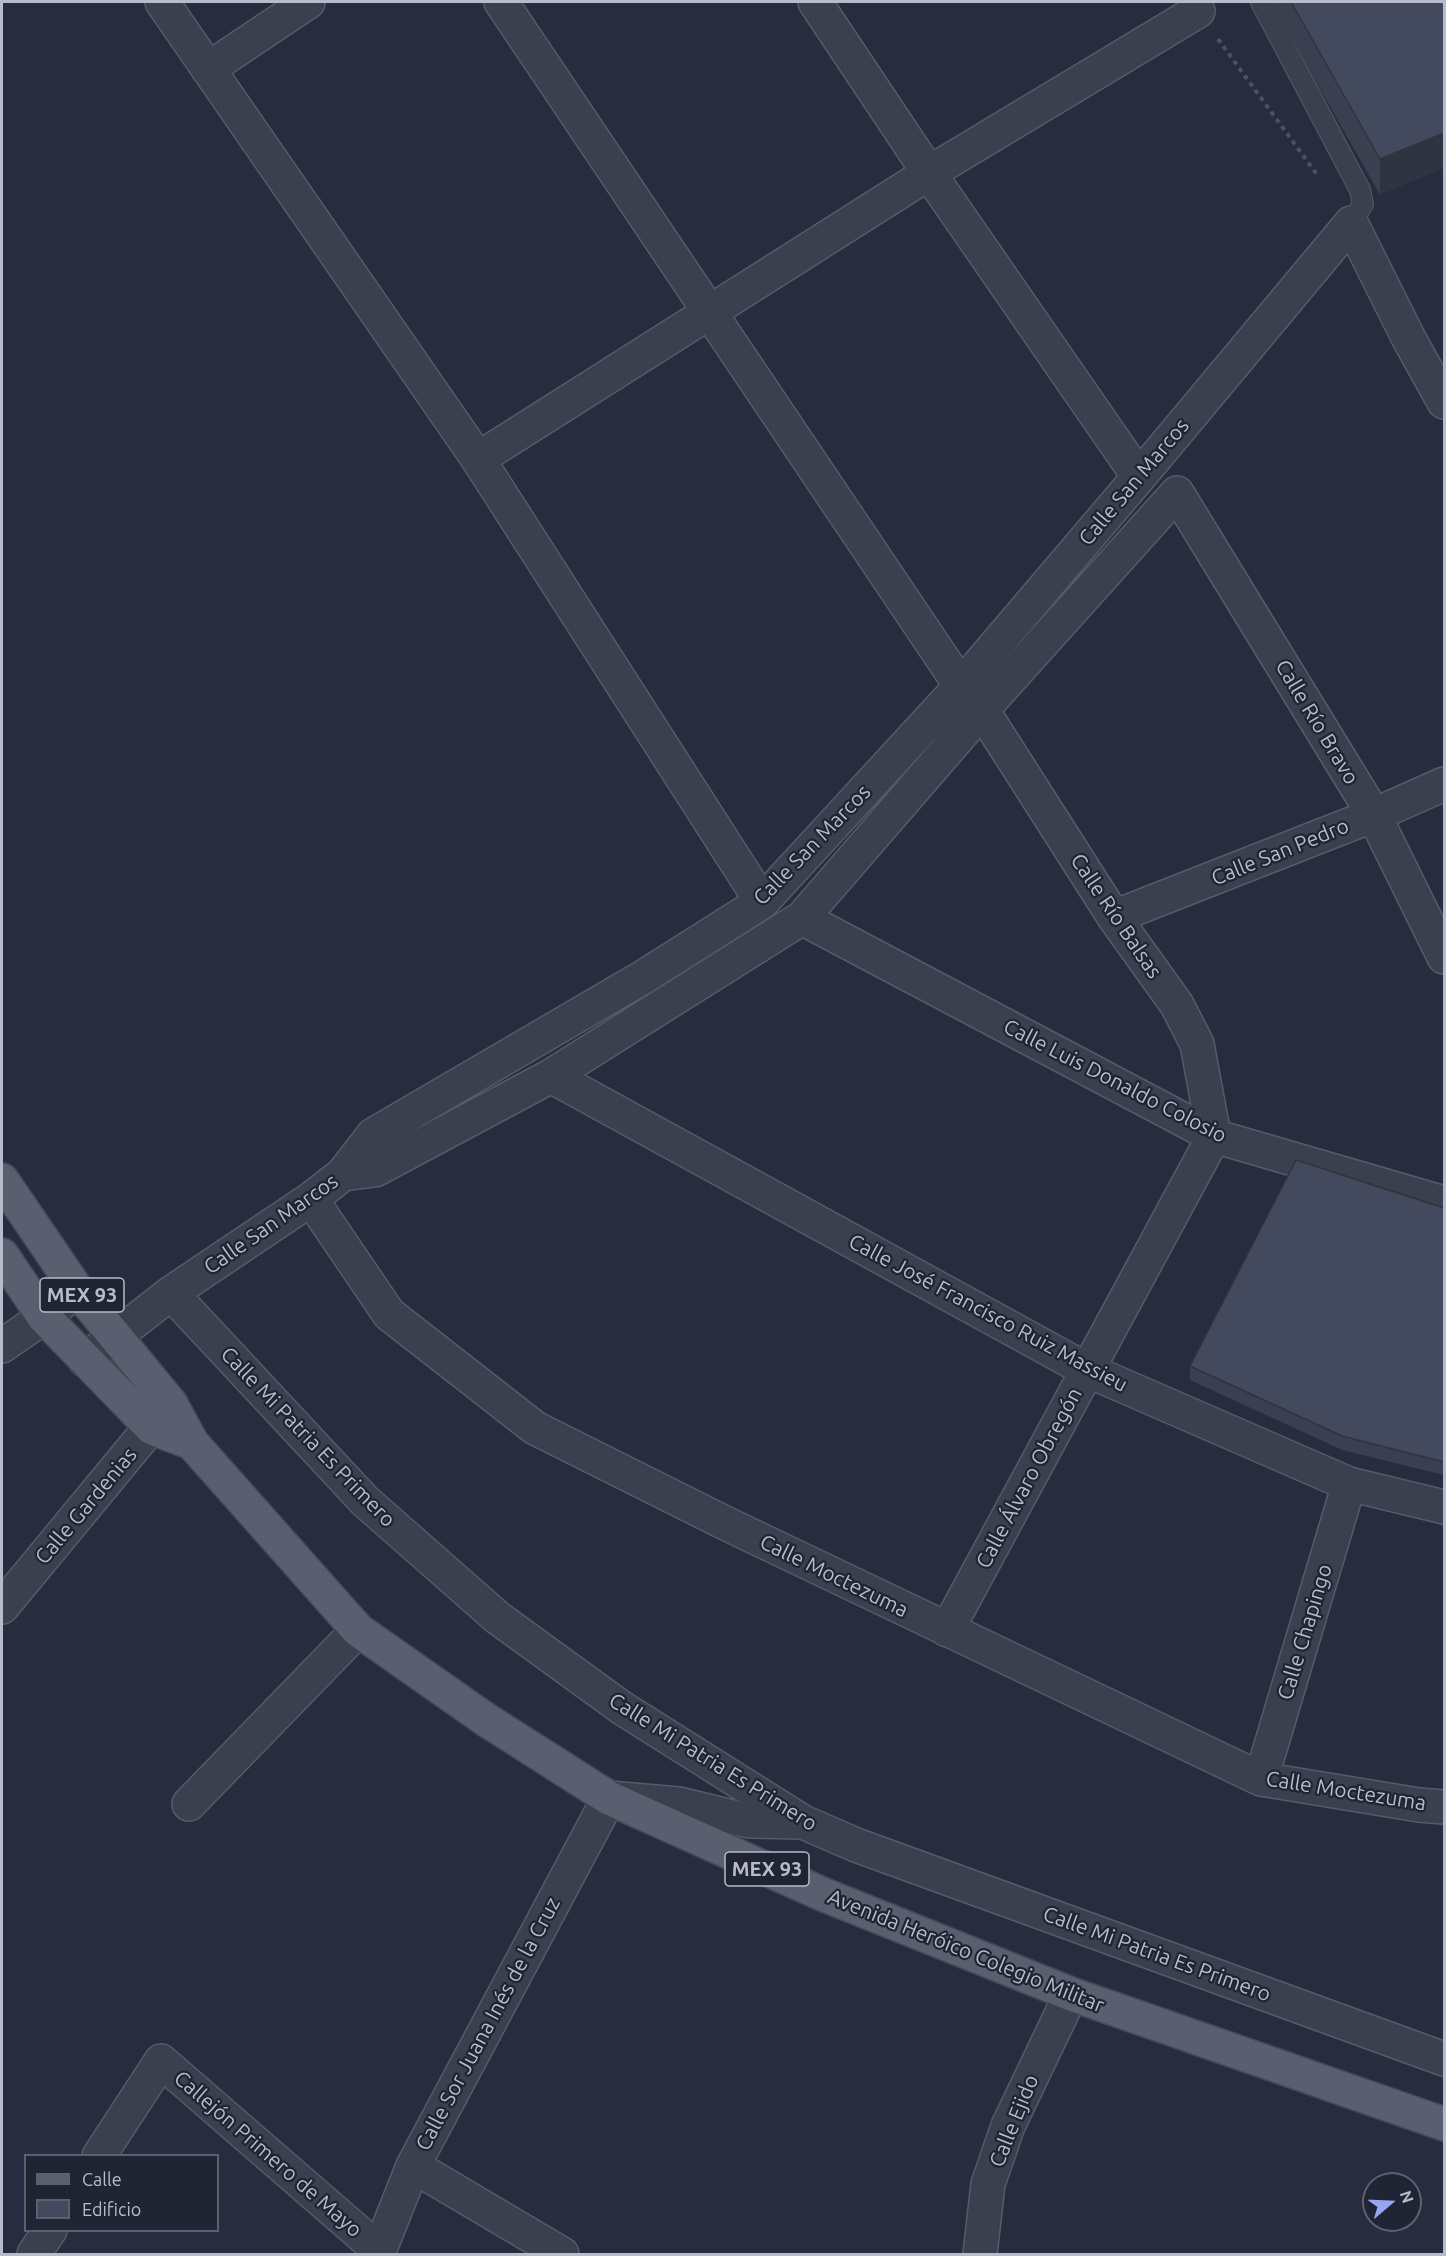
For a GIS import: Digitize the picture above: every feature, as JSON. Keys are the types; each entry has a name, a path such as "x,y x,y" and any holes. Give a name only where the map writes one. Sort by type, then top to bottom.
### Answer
{"main road":[{"name":"Avenida Heróico Colegio Militar","path":"2,1180 77,1290 115,1336 161,1416"},
{"name":"Avenida Heróico Colegio Militar","path":"2,1256 44,1317 85,1360 161,1416 192,1443 358,1630 485,1719 609,1798 822,1894 1071,1994 1444,2124"}],"street":[{"path":"162,2 478,459 762,902"},
{"path":"208,69 308,2"},
{"path":"501,2 961,686"},
{"path":"815,2 929,173 1139,477"},
{"path":"478,459 929,173 1198,10"},
{"path":"1351,223 1409,339 1444,402"},
{"name":"Calle San Marcos","path":"85,1360 171,1293 311,1199 344,1174 373,1135 645,976 762,902 961,686 1351,223"},
{"name":"Calle Río Bravo","path":"982,710 1177,493 1374,815 1444,957"},
{"path":"344,1174 375,1170 551,1076 802,918 982,710"},
{"name":"Calle Río Balsas","path":"982,710 1114,917 1177,1005 1197,1044 1214,1136"},
{"name":"Calle San Pedro","path":"1114,917 1374,815 1444,784"},
{"name":"Calle Luis Donaldo Colosio","path":"802,918 1214,1136 1444,1203"},
{"name":"Calle José Francisco Ruiz Massieu","path":"551,1076 1087,1370 1349,1484 1444,1507"},
{"name":"Calle Álvaro Obregón","path":"947,1630 1214,1136"},
{"name":"Calle Moctezuma","path":"311,1199 389,1314 535,1428 947,1630 1260,1779 1444,1807"},
{"path":"2,1346 44,1317 77,1290"},
{"name":"Calle Mi Patria Es Primero","path":"171,1293 365,1501 498,1618 622,1708 803,1822 856,1845 1444,2059"},
{"name":"Calle Gardenias","path":"2,1607 161,1416"},
{"name":"Calle Chapingo","path":"1260,1779 1349,1484"},
{"path":"189,1804 358,1630"},
{"path":"609,1798 679,1804 749,1821 803,1822"},
{"name":"Calle Sor Juana Inés de la Cruz","path":"379,2253 412,2166 609,1798"},
{"name":"Calle Ejido","path":"980,2254 988,2184 1008,2126 1071,1994"},
{"name":"Callejón Primero de Mayo","path":"100,2154 161,2061 379,2253"},
{"path":"412,2166 562,2254"},
{"path":"34,2254 49,2232"}],"lane":[{"path":"1261,2 1360,190 1363,204 1351,223"}],"path":[{"path":"1198,10 1351,223"}],"building":[{"path":"1291,2 1444,2 1444,133 1380,159"},
{"path":"1296,1160 1444,1208 1444,1462 1342,1436 1190,1366"}]}
